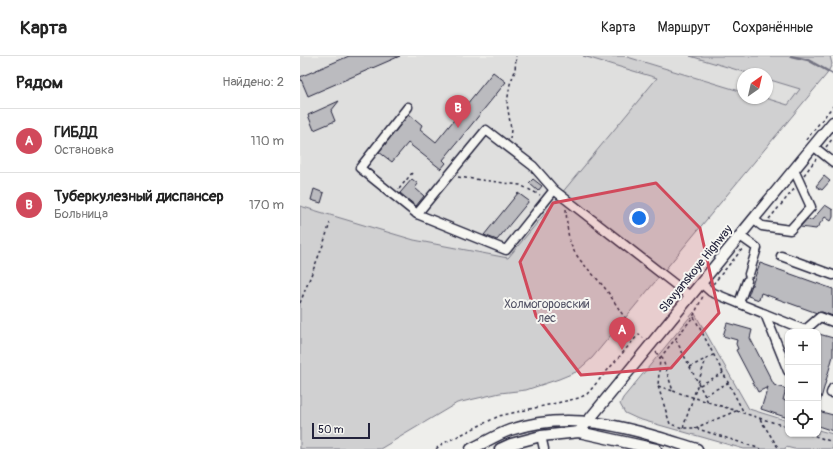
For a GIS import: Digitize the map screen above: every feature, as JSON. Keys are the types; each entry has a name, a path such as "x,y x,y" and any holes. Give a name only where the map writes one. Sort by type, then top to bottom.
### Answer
{"main road":[{"name":"Slavyanskoye Highway","path":"579,432 833,122"},
{"path":"471,449 509,431 533,424 557,421 588,421 626,428 697,449"},
{"path":"500,449 511,444 541,436 579,432 656,449"}],"lane":[{"path":"408,107 360,168 417,214 506,250 554,190"},
{"path":"417,214 486,130 532,166 554,190 690,296"},
{"path":"813,146 832,160"},
{"path":"753,219 762,226 790,230 811,207 794,170"},
{"path":"739,304 757,248 740,236"},
{"path":"781,256 833,275"},
{"path":"701,283 708,290 800,329"},
{"path":"765,314 786,365"},
{"path":"807,329 820,317 833,322"},
{"path":"833,388 831,392 833,393"},
{"path":"541,436 544,449"}],"path":[{"path":"510,149 511,129 507,103 510,84 515,71 516,56"},
{"path":"394,195 412,173"},
{"path":"448,176 520,185 547,198"},
{"path":"565,198 567,228 574,251 607,291 632,326"},
{"path":"300,304 330,223"},
{"path":"693,317 744,413"},
{"path":"436,449 499,416 579,398 587,394 639,334"},
{"path":"676,339 708,402"},
{"path":"656,352 660,358 658,386 670,424 683,428 695,428 761,449"},
{"path":"690,367 713,355"},
{"path":"662,356 673,391"},
{"path":"683,428 699,384 706,359"},
{"path":"699,384 723,373"},
{"path":"704,396 728,383"},
{"path":"658,386 785,426"},
{"path":"695,428 736,410"},
{"path":"759,418 779,449"},
{"path":"818,437 833,442"}],"highlighted area":[{"path":"656,183 700,228 719,313 671,368 581,375 536,316 520,262 553,203"}],"shaded area":[{"path":"300,56 583,56 658,78 508,258 414,240 300,206"},
{"path":"624,56 690,56 737,70 737,90"},
{"path":"773,81 800,89 788,105 773,100"}],"green space":[{"name":"Холмогоровский лес","path":"583,56 624,56 737,90 737,104 773,104 773,100 788,105 800,89 773,81 773,68 737,68 737,70 690,56 830,56 832,64 827,74 592,358 576,372 526,390 500,393 457,403 380,449 300,449 300,206 414,240 508,258 657,78"},
{"path":"694,312 749,409 785,420 785,437 821,437 821,431 833,434 833,449 794,449 786,447 785,449 744,449 638,419 625,413 620,404 623,398"}],"building":[{"path":"349,56 400,56 308,96 300,77"},
{"path":"493,72 506,82 443,160 446,163 441,169 408,143 392,162 379,152 409,114 422,125 420,129 436,142"},
{"path":"339,101 331,111 335,121 314,130 308,115"},
{"path":"824,176 830,181 822,190 816,186"},
{"path":"412,179 418,184 415,188 424,196 416,206 400,193"},
{"path":"533,179 542,186 538,191 529,183"},
{"path":"314,189 324,193 321,203 311,200"},
{"path":"518,193 529,201 497,240 484,235"},
{"path":"825,205 833,210 833,217 831,221 825,217 816,229 800,227 807,219 812,220"},
{"path":"760,263 833,289 833,316 822,312 817,313 761,293 759,300 748,296"},
{"path":"727,323 752,330 750,338 774,385 785,389 783,400 785,400 785,417 761,409 768,387 758,392 736,350 738,349 736,344 737,340 723,336"},
{"path":"821,335 833,338 833,356 821,398"},
{"path":"821,412 833,415 833,431 821,427"}],"waterway":[{"path":"791,56 808,60 833,74"}],"place":[{"name":"Туберкулезный диспансер","path":"458,128"},
{"name":"ГИБДД","path":"622,350"}]}
